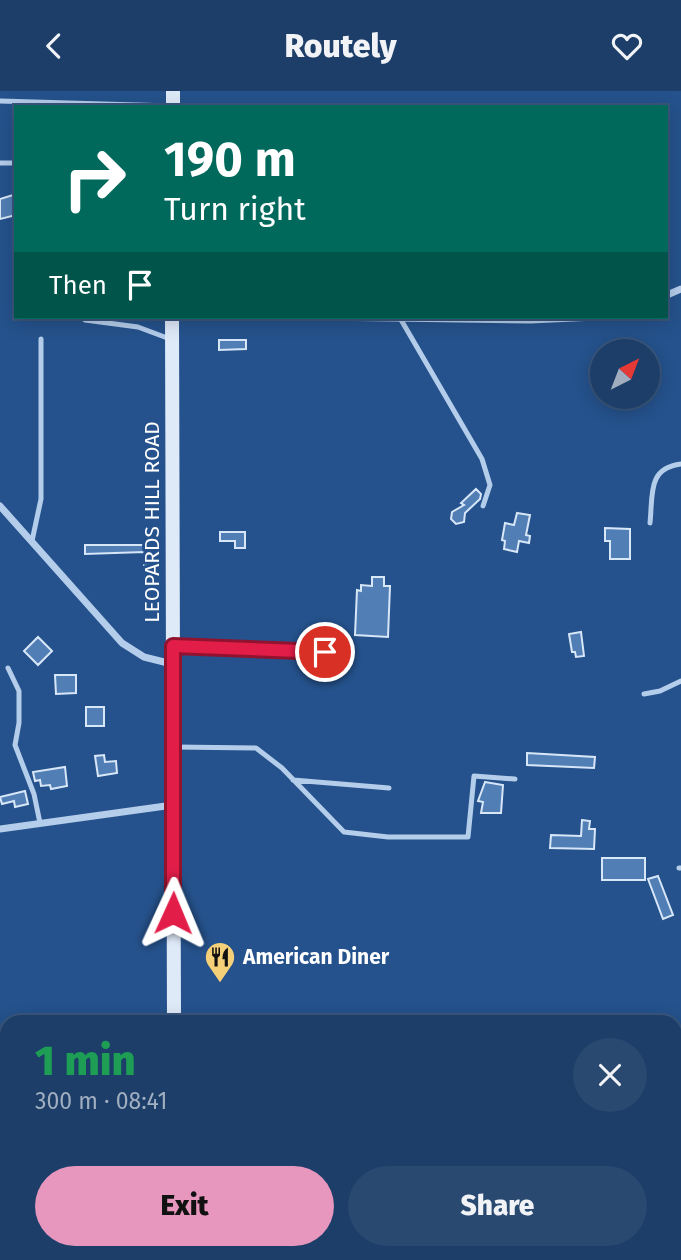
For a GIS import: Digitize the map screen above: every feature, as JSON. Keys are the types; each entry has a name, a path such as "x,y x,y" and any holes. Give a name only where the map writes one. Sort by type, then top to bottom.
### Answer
{"main road":[{"name":"LEOPARDS HILL ROAD","path":"172,319 174,1015"}],"street":[{"path":"514,319 552,319"},
{"path":"0,506 122,643 144,657 173,664"},
{"path":"0,829 174,805"}],"lane":[{"path":"0,101 115,105"},
{"path":"85,319 138,327 173,340"},
{"path":"401,319 482,459 490,485 483,506"},
{"path":"32,541 41,499 41,339"},
{"path":"650,523 657,475 664,467 681,464"},
{"path":"173,646 325,652"},
{"path":"8,668 19,691 19,723 15,745 34,794 40,823"},
{"path":"644,694 660,691 681,681"},
{"path":"174,747 256,748 293,780 344,832 401,837 468,837 474,776 515,779"},
{"path":"293,780 389,787"}],"building":[{"path":"13,195 14,216 0,219 0,199"},
{"path":"219,340 246,340 246,349 219,350"},
{"path":"476,489 481,494 480,499 465,513 464,522 456,524 451,519 452,512 464,505 461,503"},
{"path":"517,513 530,515 526,535 530,536 529,543 519,541 517,552 504,549 505,541 502,540 505,523 514,525"},
{"path":"605,528 630,529 630,559 610,559 610,541 605,541"},
{"path":"220,532 245,532 245,548 235,548 235,541 220,541"},
{"path":"85,545 151,545 151,565 144,565 144,552 85,554"},
{"path":"372,577 384,577 384,586 390,586 388,637 355,635 357,590 361,591 361,585 372,586"},
{"path":"581,632 584,656 576,657 575,652 572,652 569,634"},
{"path":"38,637 52,651 38,665 24,651"},
{"path":"55,675 76,675 76,693 56,694"},
{"path":"86,707 104,707 104,726 86,726"},
{"path":"527,753 595,757 594,768 527,765"},
{"path":"104,755 105,762 116,761 117,773 98,776 95,756"},
{"path":"65,767 67,786 51,789 50,785 41,786 40,780 35,781 33,772"},
{"path":"485,782 503,785 501,813 481,813 483,802 478,801"},
{"path":"25,791 28,804 15,807 14,801 2,804 0,797"},
{"path":"582,820 590,821 589,829 595,829 594,849 550,848 551,835 581,836"},
{"path":"602,858 645,858 645,880 602,880"},
{"path":"658,876 673,915 663,919 648,879"}],"place":[{"name":"American Diner","path":"220,984"}],"route":[{"path":"173,913 173,646 325,652"}]}
